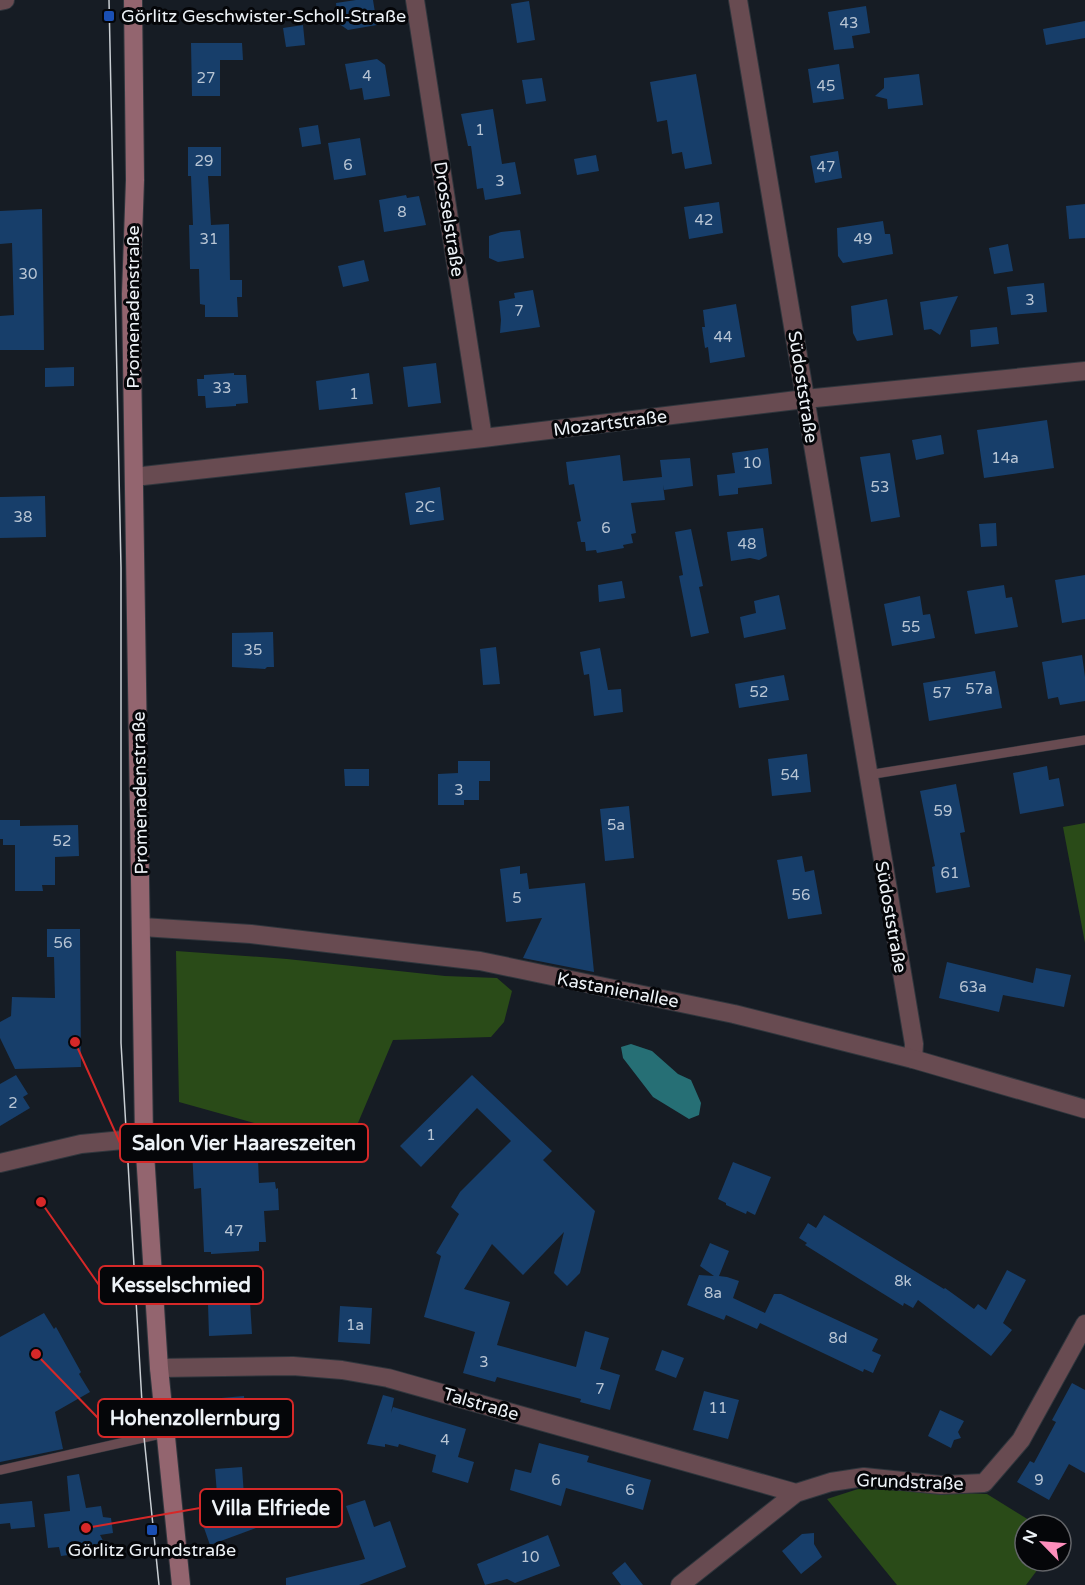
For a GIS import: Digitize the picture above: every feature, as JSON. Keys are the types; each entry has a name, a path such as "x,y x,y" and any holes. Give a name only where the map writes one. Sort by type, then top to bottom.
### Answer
{"main road":[{"name":"Promenadenstraße","path":"133,0 135,167 131,294 144,1138 159,1368 181,1585"}],"street":[{"path":"0,1 5,0"},
{"name":"Drosselstraße","path":"415,0 483,438"},
{"name":"Südoststraße","path":"738,0 914,1044 913,1059"},
{"name":"Mozartstraße","path":"134,477 805,399 1085,371"},
{"name":"Kastanienallee","path":"142,927 251,934 480,961 734,1014 913,1059 1085,1108"},
{"path":"0,1163 81,1144 144,1138"},
{"name":"Grundstraße","path":"680,1585 796,1494 831,1482 864,1477 941,1485 984,1483 1021,1440 1085,1324"},
{"name":"Talstraße","path":"159,1368 293,1366 342,1370 388,1378 796,1494"}],"lane":[{"path":"868,775 1085,740"},
{"path":"0,1470 165,1433"}],"green space":[{"path":"1085,823 1085,943 1063,827"},
{"path":"176,951 287,959 445,976 497,978 512,991 504,1022 491,1037 393,1040 347,1149 179,1102"},
{"path":"858,1489 987,1494 1018,1513 1013,1513 1013,1573 1035,1573 1026,1585 897,1585 827,1499"}],"water":[{"path":"631,1044 652,1051 678,1074 691,1080 701,1103 699,1115 689,1119 653,1097 623,1058 621,1047"}],"building":[{"path":"373,0 377,25 348,30 332,19 337,12 336,3"},
{"path":"529,1 535,40 517,43 511,4"},
{"path":"866,6 870,33 852,36 854,48 834,50 828,12"},
{"path":"1085,21 1085,38 1046,45 1043,29"},
{"path":"303,25 305,45 286,47 283,28"},
{"path":"191,43 242,43 243,60 220,60 220,96 192,96"},
{"path":"377,59 385,65 390,96 364,100 362,88 350,90 345,64"},
{"path":"839,64 844,99 813,103 808,69"},
{"path":"696,74 712,164 685,169 682,152 672,154 667,120 657,122 650,82"},
{"path":"919,74 923,105 888,109 887,99 875,96 884,88 884,78"},
{"path":"542,78 546,101 526,104 522,80"},
{"path":"493,109 502,164 515,162 521,194 485,200 483,188 477,189 471,146 468,146 461,114"},
{"path":"318,125 321,144 302,147 299,128"},
{"path":"360,138 366,175 334,180 328,143"},
{"path":"188,147 221,147 221,176 208,176 211,225 229,224 230,280 242,280 242,297 237,297 238,317 205,317 205,305 200,304 199,269 190,269 189,225 193,225 191,176 188,176"},
{"path":"838,151 842,178 815,183 810,156"},
{"path":"596,155 599,171 577,175 574,159"},
{"path":"406,195 407,198 419,196 426,225 384,232 379,200"},
{"path":"719,202 723,233 689,239 684,207"},
{"path":"1085,204 1085,238 1069,239 1066,206"},
{"path":"42,209 44,350 0,350 0,316 14,315 12,243 0,244 0,211"},
{"path":"883,221 885,234 890,234 893,254 843,263 838,256 837,228"},
{"path":"520,230 524,258 498,262 489,258 489,236"},
{"path":"1008,244 1013,271 994,274 989,248"},
{"path":"364,260 369,281 343,287 338,266"},
{"path":"1044,283 1047,312 1011,315 1007,287"},
{"path":"533,290 540,327 500,333 499,301 515,298 514,293"},
{"path":"958,296 940,335 931,329 924,330 920,302"},
{"path":"887,299 893,335 857,341 853,333 851,306"},
{"path":"736,304 745,357 710,363 702,327 705,327 703,310"},
{"path":"997,327 999,344 971,347 970,330"},
{"path":"436,363 441,403 408,407 403,367"},
{"path":"74,367 74,386 45,387 45,368"},
{"path":"234,373 234,375 246,375 248,403 206,408 205,396 198,396 197,379 204,379 204,375"},
{"path":"369,373 373,404 319,410 316,381"},
{"path":"1047,420 1054,468 984,478 977,430"},
{"path":"941,435 944,454 916,460 912,440"},
{"path":"768,448 772,484 738,488 738,494 719,496 717,475 735,473 732,453"},
{"path":"890,453 900,517 871,522 860,457"},
{"path":"620,455 623,481 662,477 660,460 690,458 693,486 664,490 663,485 665,500 631,503 636,533 631,534 633,543 623,545 624,548 597,553 596,550 586,551 585,542 581,542 577,522 581,521 574,484 569,485 566,462"},
{"path":"440,487 444,520 410,525 405,493"},
{"path":"45,496 46,537 0,538 0,497"},
{"path":"996,523 997,546 981,547 979,524"},
{"path":"763,528 767,556 759,560 750,558 731,561 727,532"},
{"path":"691,529 703,586 699,587 709,633 691,637 679,576 683,575 675,532"},
{"path":"1085,575 1085,619 1062,623 1055,580"},
{"path":"622,581 625,598 599,602 598,585"},
{"path":"1004,585 1006,598 1012,597 1018,627 975,634 967,591"},
{"path":"779,595 786,629 744,638 740,617 756,613 754,601"},
{"path":"920,596 923,615 930,614 935,638 892,646 884,604"},
{"path":"273,632 274,667 265,669 232,667 232,633"},
{"path":"496,647 500,684 483,685 480,649"},
{"path":"600,648 608,690 621,689 623,712 594,716 589,674 584,675 580,652"},
{"path":"1082,655 1085,701 1060,705 1058,697 1048,699 1042,662"},
{"path":"995,671 1002,708 929,721 923,683"},
{"path":"784,675 789,700 739,708 735,684"},
{"path":"807,754 811,792 772,796 768,759"},
{"path":"458,761 490,761 490,781 479,781 479,800 464,800 464,805 438,805 438,774 458,773"},
{"path":"1047,766 1049,780 1059,778 1064,806 1020,814 1013,773"},
{"path":"344,769 369,769 369,786 345,786"},
{"path":"956,784 965,832 960,833 970,887 936,893 932,867 935,866 920,791"},
{"path":"629,806 634,858 605,861 600,809"},
{"path":"0,820 20,820 20,826 78,825 79,856 55,857 55,885 42,885 43,891 15,891 15,845 3,845 3,839 0,839"},
{"path":"802,856 805,872 814,870 822,914 788,919 777,860"},
{"path":"520,866 520,874 527,873 529,889 585,883 594,972 523,958 542,918 506,922 500,869"},
{"path":"47,929 80,929 81,1067 15,1069 0,1038 0,1022 11,1016 12,997 55,998 54,957 47,957"},
{"path":"947,962 1033,983 1036,968 1071,975 1064,1007 1003,995 999,1012 939,998"},
{"path":"16,1075 28,1094 23,1097 30,1108 0,1126 0,1084"},
{"path":"472,1075 552,1151 543,1160 595,1211 580,1273 567,1286 554,1273 564,1232 523,1275 492,1244 464,1289 510,1302 497,1345 576,1367 585,1331 609,1338 600,1369 620,1375 610,1410 580,1402 581,1399 497,1377 495,1382 463,1373 475,1332 424,1317 441,1256 436,1253 459,1214 451,1207 460,1192 511,1141 477,1108 421,1167 400,1146"},
{"path":"248,1145 249,1160 258,1159 259,1183 275,1182 276,1189 278,1188 279,1210 264,1211 266,1242 259,1242 259,1251 211,1254 211,1252 204,1252 201,1188 194,1189 192,1149"},
{"path":"733,1162 771,1177 755,1215 747,1211 746,1214 718,1199"},
{"path":"824,1215 945,1288 974,1309 978,1304 986,1310 1007,1270 1026,1280 1003,1323 1012,1330 991,1356 918,1300 913,1308 904,1303 903,1306 805,1245 807,1243 799,1238 808,1223 816,1228"},
{"path":"710,1243 729,1251 719,1276 739,1281 733,1298 765,1313 774,1294 781,1294 878,1339 872,1351 881,1355 873,1373 864,1369 863,1372 760,1323 757,1329 726,1315 724,1320 687,1305 699,1275 714,1276 700,1266"},
{"path":"250,1302 252,1334 209,1336 208,1304"},
{"path":"340,1306 372,1308 370,1344 338,1342"},
{"path":"44,1313 54,1329 56,1327 90,1392 55,1412 63,1449 0,1462 0,1337"},
{"path":"662,1350 684,1358 676,1378 655,1370"},
{"path":"1072,1383 1085,1390 1085,1473 1069,1464 1049,1500 1017,1482 1030,1461 1034,1463 1056,1422 1052,1420"},
{"path":"704,1391 739,1400 728,1439 693,1430"},
{"path":"383,1395 394,1398 391,1413 393,1407 466,1429 458,1457 474,1462 468,1483 432,1472 436,1455 399,1444 398,1447 385,1444 385,1447 367,1444"},
{"path":"244,1396 246,1428 213,1430 210,1399"},
{"path":"940,1410 964,1421 958,1432 961,1438 954,1440 951,1448 928,1436"},
{"path":"539,1443 589,1456 587,1462 651,1480 643,1510 566,1488 561,1506 510,1490 515,1469 531,1473"},
{"path":"242,1467 245,1510 280,1497 288,1516 210,1545 203,1525 219,1519 215,1469"},
{"path":"79,1474 86,1508 101,1506 103,1517 111,1518 113,1533 100,1535 108,1550 61,1556 59,1547 48,1548 44,1514 70,1511 67,1476"},
{"path":"365,1500 374,1527 390,1521 406,1567 359,1585 286,1585 286,1578 365,1559 346,1506"},
{"path":"32,1501 35,1527 11,1529 10,1523 0,1524 0,1504"},
{"path":"814,1533 814,1544 822,1557 801,1574 782,1551 802,1534"},
{"path":"548,1535 560,1566 515,1583 507,1579 485,1585 477,1564"},
{"path":"625,1562 643,1585 621,1585 612,1573"}],"tram line":[{"path":"109,0 121,568 121,1043 144,1437 159,1585"}],"place":[{"name":"Görlitz Geschwister-Scholl-Straße","path":"109,16"},
{"name":"Salon Vier Haareszeiten","path":"75,1042"},
{"name":"Kesselschmied","path":"41,1202"},
{"name":"Hohenzollernburg","path":"36,1354"},
{"name":"Villa Elfriede","path":"86,1528"},
{"name":"Görlitz Grundstraße","path":"152,1530"}]}
